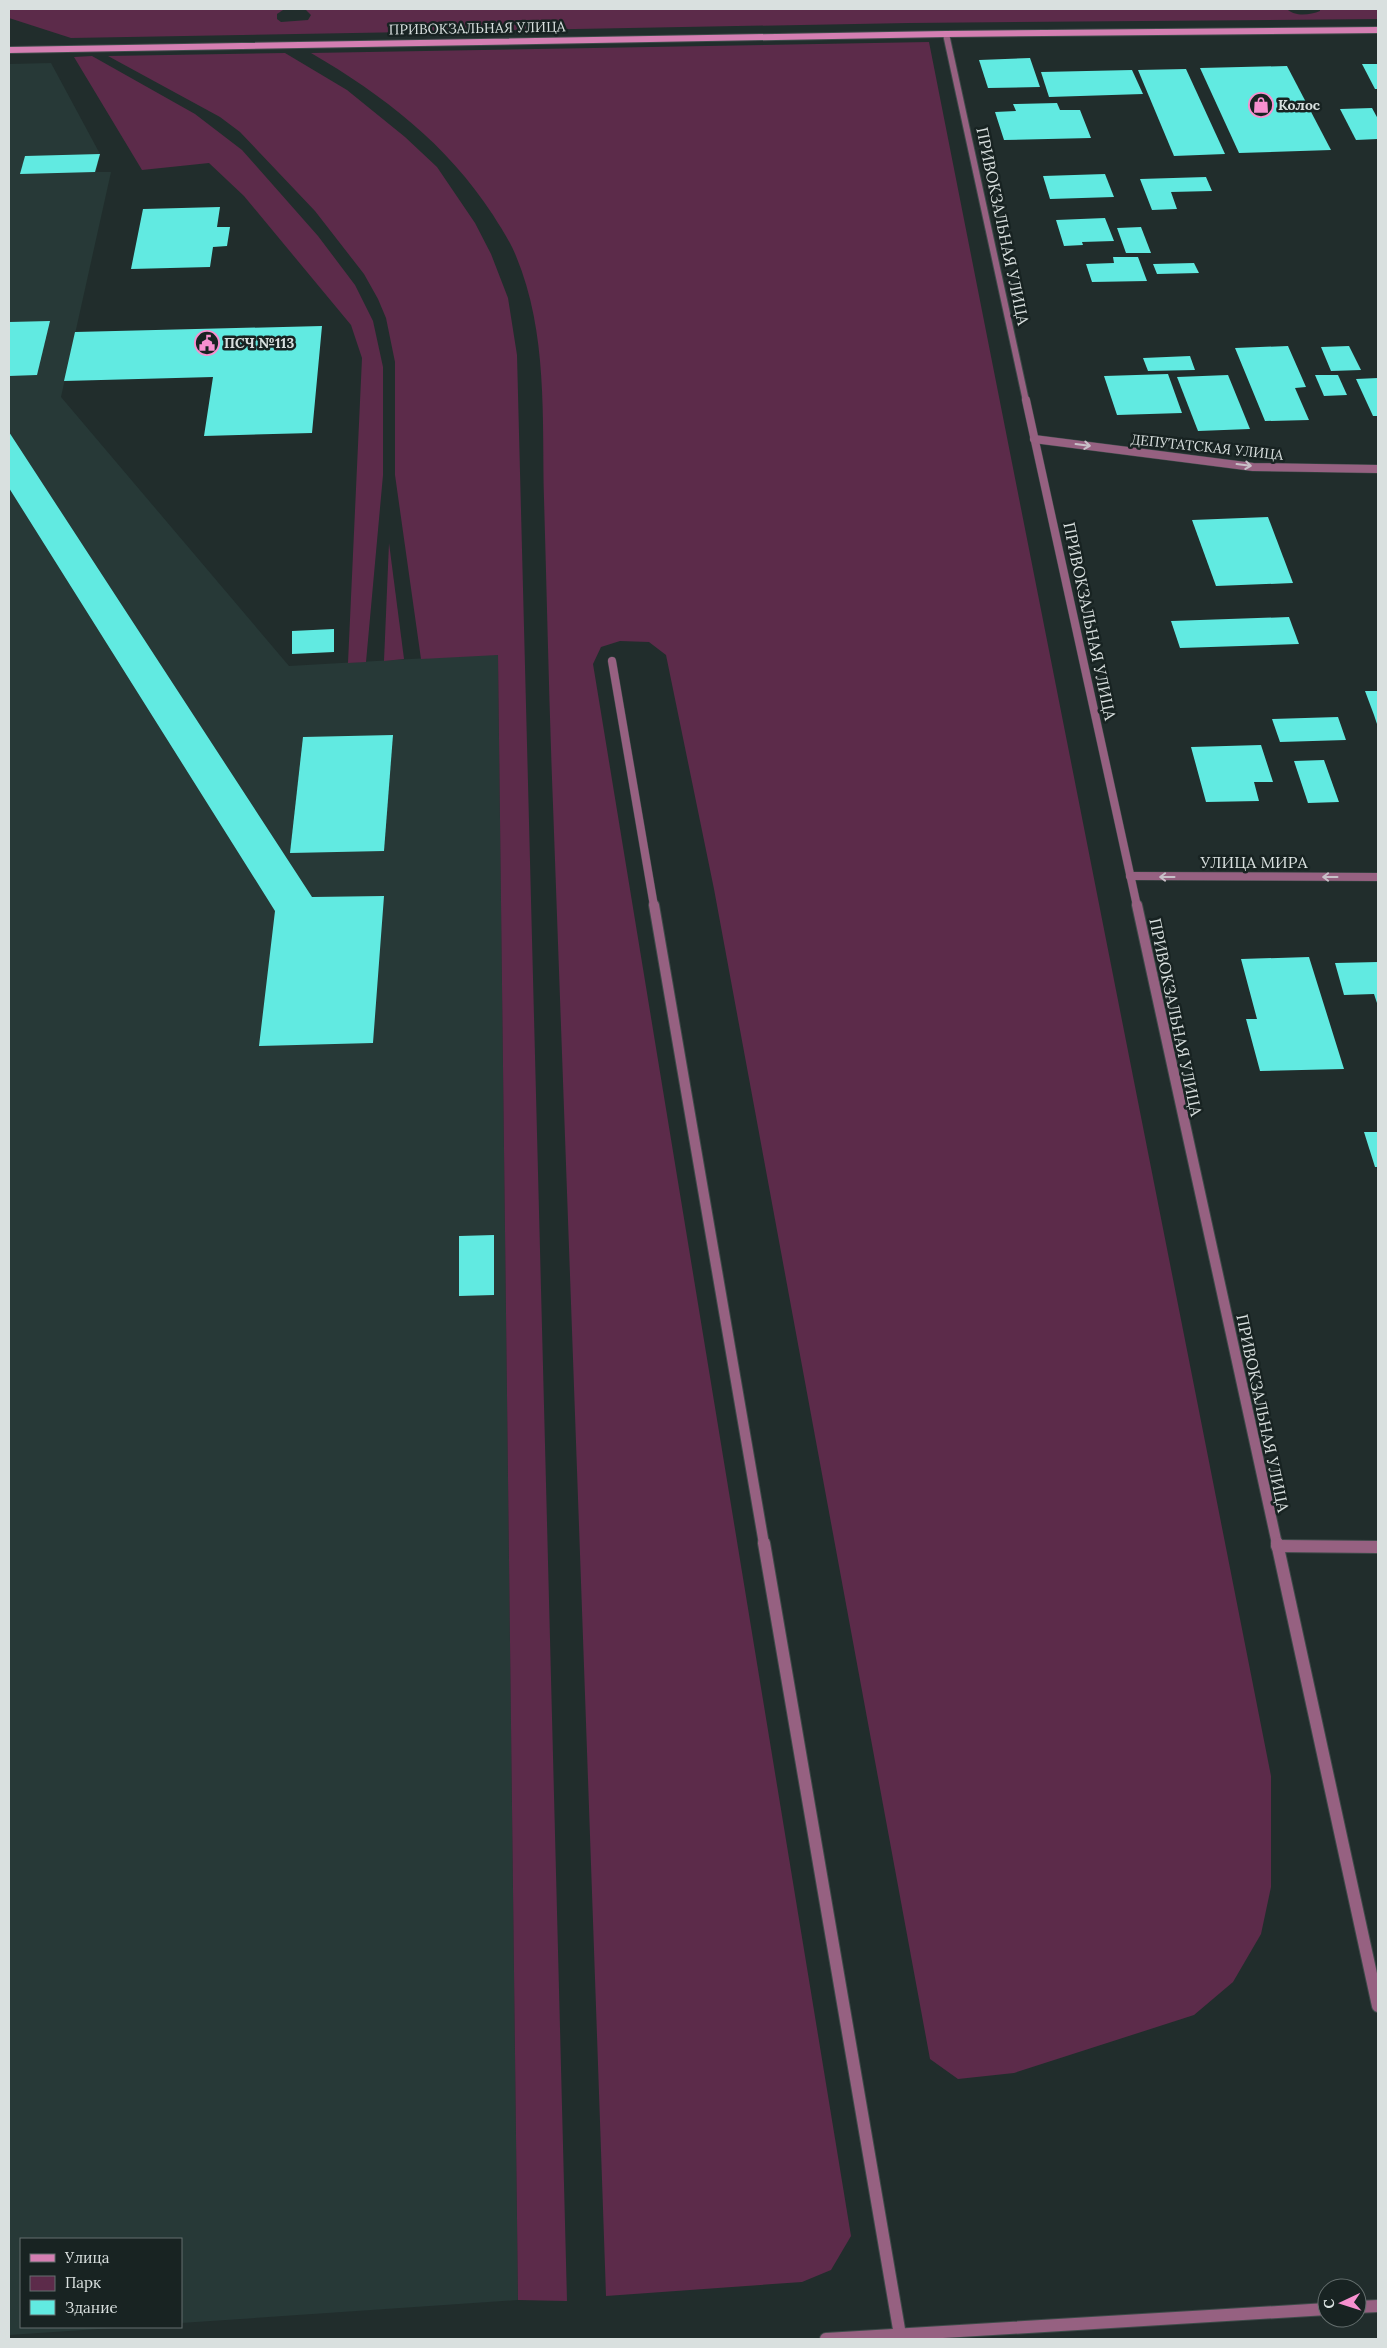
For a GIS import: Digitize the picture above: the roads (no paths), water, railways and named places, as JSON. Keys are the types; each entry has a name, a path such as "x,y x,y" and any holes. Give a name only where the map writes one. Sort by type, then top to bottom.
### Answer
{"main road":[{"name":"ПРИВОКЗАЛЬНАЯ УЛИЦА","path":"9,50 946,34 1378,30"}],"street":[{"name":"ПРИВОКЗАЛЬНАЯ УЛИЦА","path":"946,34 1378,2006"},
{"name":"ДЕПУТАТСКАЯ УЛИЦА","path":"1034,440 1253,467 1378,469"},
{"path":"612,661 900,2335"},
{"name":"УЛИЦА МИРА","path":"1130,876 1378,877"},
{"path":"1277,1546 1378,1547"},
{"path":"826,2339 1317,2310"}],"place":[{"name":"Колос","path":"1261,105"},
{"name":"ПСЧ №113","path":"207,343"}]}
